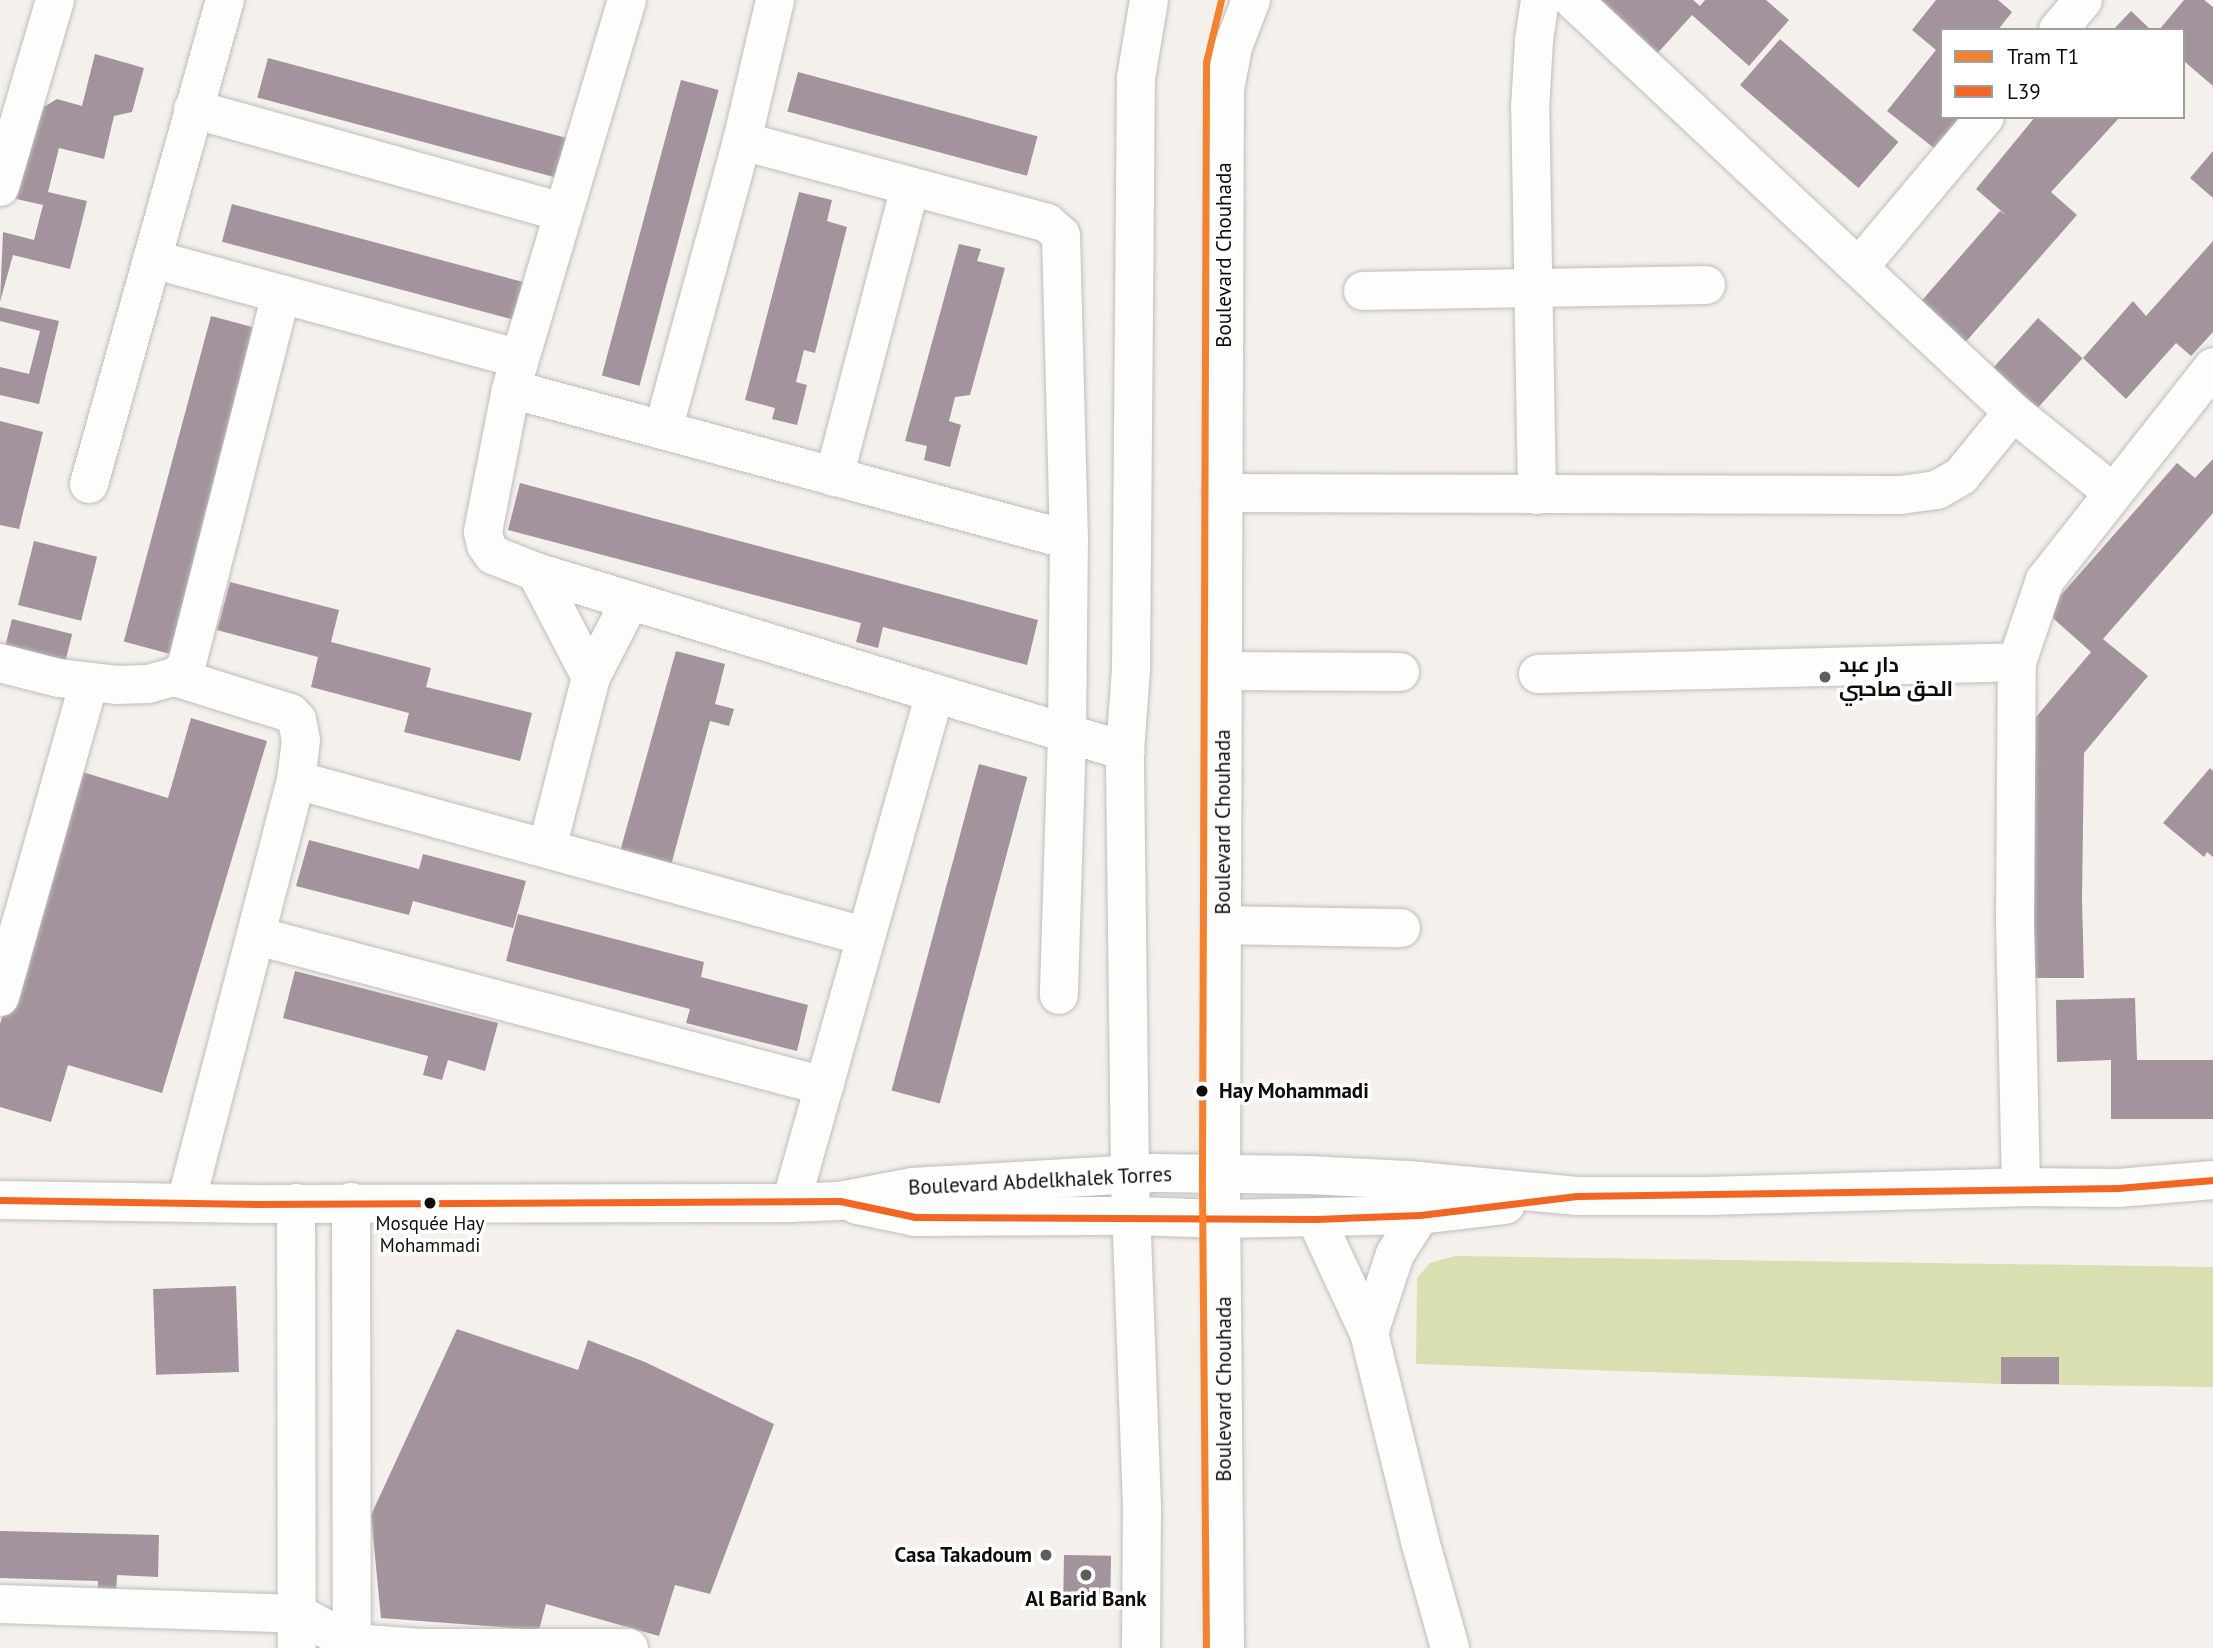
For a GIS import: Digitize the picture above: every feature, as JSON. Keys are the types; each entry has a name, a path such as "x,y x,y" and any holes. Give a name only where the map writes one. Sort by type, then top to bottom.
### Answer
{"street":[{"path":"0,187 55,0"},
{"path":"89,484 225,0"},
{"path":"627,0 515,374 483,532 493,555 536,572 1125,751"},
{"path":"663,430 742,141 775,0"},
{"path":"1141,1648 1142,1507 1130,1173 1125,751 1130,669 1136,78 1149,0"},
{"name":"Boulevard Chouhada","path":"1225,1648 1221,1173 1225,89 1233,47 1251,0"},
{"path":"1537,495 1530,108 1534,40 1540,0"},
{"path":"1573,0 2013,412 2112,492"},
{"path":"2060,28 2083,0"},
{"path":"193,109 563,212"},
{"path":"1859,267 1983,119"},
{"path":"742,141 1047,223 1061,235 1069,540 1067,735 1059,995"},
{"path":"834,477 910,187"},
{"path":"152,259 281,294 515,374 663,430 1069,540"},
{"path":"1363,291 1706,285"},
{"path":"0,663 89,683 148,684 175,677 186,667 281,294"},
{"path":"2021,1187 2015,921 2017,662 2045,580 2112,492 2213,368"},
{"path":"1222,493 1901,495 1937,490 1961,476 2013,412"},
{"path":"536,572 591,677"},
{"path":"547,848 591,677 630,601"},
{"path":"1538,674 2017,662"},
{"path":"1224,671 1400,672"},
{"path":"175,677 290,713 297,720 301,740 296,780 186,1202"},
{"path":"0,997 89,683"},
{"path":"791,1203 864,936 935,693"},
{"path":"296,780 864,936"},
{"path":"1222,925 1401,928"},
{"path":"257,936 824,1086"},
{"name":"Boulevard Abdelkhalek Torres","path":"0,1200 791,1203 840,1201 912,1187 1130,1173 1221,1173 1408,1180 1577,1196 1707,1196 2021,1187 2118,1188 2213,1180"},
{"name":"Boulevard Abdelkhalek Torres","path":"840,1201 915,1217 1316,1219 1420,1215 1577,1196"},
{"path":"351,1202 352,1646"},
{"path":"296,1203 297,1631"},
{"path":"1369,1333 1395,1254 1420,1215"},
{"path":"1316,1219 1369,1333 1420,1541 1450,1648"},
{"path":"0,1604 297,1631 352,1646 629,1648"}],"green space":[{"path":"1455,1256 2213,1267 2213,1387 2002,1384 1416,1364 1417,1278 1430,1263"}],"building":[{"path":"1588,0 1693,0 1700,6 1705,0 1766,0 1789,20 1749,66 1692,15 1654,57"},
{"path":"1936,0 1998,0 2012,12 2000,28 1940,28 1940,119 1965,119 1939,152 1887,111 1936,50 1912,30"},
{"path":"2184,0 2204,0 2213,7 2213,86 2185,62 2185,28 2161,28"},
{"path":"2131,11 2149,28 2115,28"},
{"path":"1780,39 1898,142 1858,188 1740,85"},
{"path":"95,54 144,68 132,112 114,116 104,159 59,148 48,192 87,201 70,269 13,255 0,302 3,232 34,240 43,205 12,198 32,114 57,99 82,106"},
{"path":"268,58 567,138 557,178 257,98"},
{"path":"798,72 1038,136 1027,176 787,112"},
{"path":"681,80 719,90 639,386 602,376"},
{"path":"2033,119 2118,119 2051,192 2077,215 1963,345 1918,305 2000,211 2006,215 1976,189"},
{"path":"2213,151 2213,198 2190,178"},
{"path":"799,192 832,200 827,221 847,227 815,353 804,350 796,382 807,385 797,425 772,419 775,408 745,400"},
{"path":"232,204 531,284 521,322 222,242"},
{"path":"2213,241 2213,332 2191,356 2176,343 2126,399 2083,358 2133,301 2146,316"},
{"path":"959,244 981,249 977,261 1005,268 970,395 955,397 949,421 961,425 950,467 924,460 927,446 905,441"},
{"path":"0,307 59,321 39,404 0,395 0,367 29,374 40,331 0,321"},
{"path":"211,316 260,329 173,655 124,642"},
{"path":"2038,318 2083,358 2030,416 1986,376"},
{"path":"0,421 43,432 19,529 0,525"},
{"path":"2213,459 2213,513 2103,639 2148,676 2084,753 2084,978 2025,978 2025,730 2091,652 2046,612 2177,463 2195,478"},
{"path":"520,483 1038,620 1027,665 883,627 878,648 856,642 861,623 508,530"},
{"path":"34,541 97,557 81,621 18,605"},
{"path":"230,582 339,610 331,642 431,668 426,687 532,713 520,761 404,732 409,713 311,687 318,657 217,630"},
{"path":"12,619 72,634 62,675 2,660"},
{"path":"676,651 725,664 715,704 734,709 729,726 710,721 670,869 619,855"},
{"path":"191,718 267,741 162,1093 68,1065 51,1122 0,1107 0,1024 76,770 168,798"},
{"path":"979,764 1027,777 940,1103 892,1090"},
{"path":"2210,768 2213,771 2213,857 2207,852 2204,857 2163,823"},
{"path":"309,840 419,869 423,854 526,881 513,928 413,901 409,915 296,886"},
{"path":"518,914 704,962 701,977 808,1005 797,1051 686,1023 690,1009 506,961"},
{"path":"295,971 498,1023 485,1071 448,1060 442,1080 423,1075 428,1056 283,1018"},
{"path":"2135,998 2137,1060 2213,1060 2213,1119 2111,1119 2111,1060 2057,1062 2056,1000"},
{"path":"236,1286 239,1372 156,1375 153,1289"},
{"path":"457,1329 578,1370 588,1340 645,1362 774,1424 710,1594 675,1585 659,1636 546,1604 539,1630 381,1618 371,1515"},
{"path":"2001,1357 2059,1357 2059,1384 2001,1384"},
{"path":"0,1531 159,1535 158,1577 117,1575 116,1594 98,1593 98,1581 0,1578"},
{"name":"Al Barid Bank","path":"1064,1555 1111,1556 1110,1595 1063,1594"}],"tram line":[{"name":"T1","path":"1206,1648 1202,1173 1206,62 1221,0"}],"transit line":[{"name":"L39","path":"0,1200 257,1204 840,1201 915,1217 1316,1219 1420,1215 1577,1196 2118,1188 2213,1180"}],"place":[{"name":"دار عبد الحق صاحبي","path":"1825,677"},
{"name":"Hay Mohammadi","path":"1202,1091"},
{"name":"Mosquée Hay Mohammadi","path":"430,1203"},
{"name":"Casa Takadoum","path":"1046,1555"},
{"name":"Al Barid Bank","path":"1086,1575"}]}
